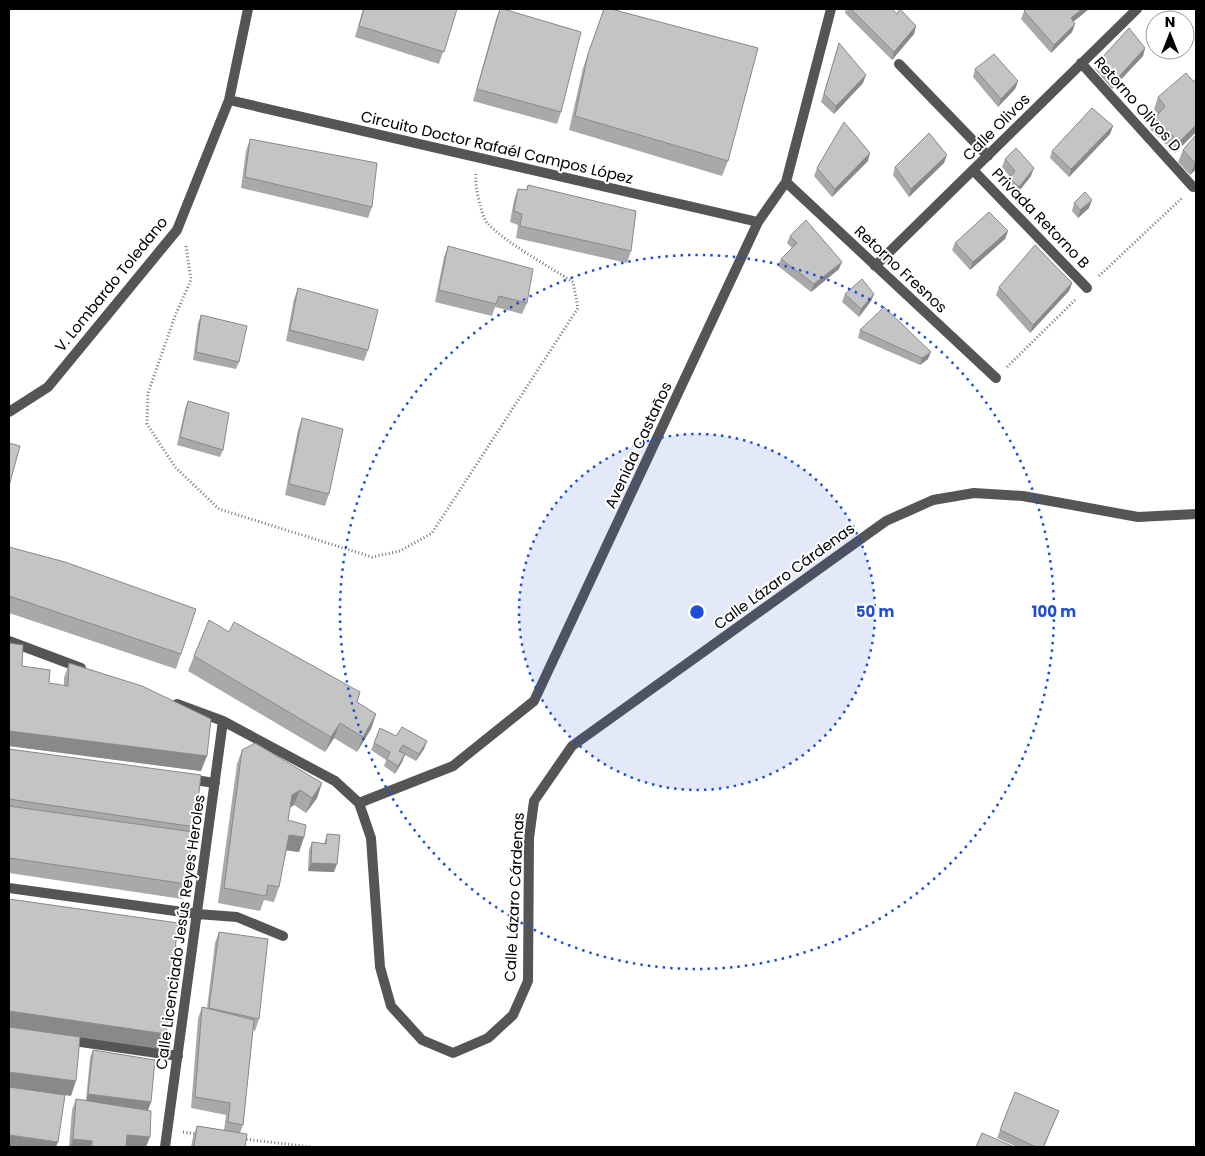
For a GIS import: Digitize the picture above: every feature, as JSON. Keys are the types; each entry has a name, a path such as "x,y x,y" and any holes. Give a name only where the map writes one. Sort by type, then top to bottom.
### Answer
{"street":[{"name":"V. Lombardo Toledano","path":"9,412 48,387 177,230 230,100 248,9"},
{"name":"Avenida Castaños","path":"360,803 452,766 534,701 758,222 786,182 831,9"},
{"name":"Calle Olivos","path":"875,266 1137,9"},
{"name":"Retorno Olivos D","path":"1080,63 1193,187"},
{"path":"899,64 988,156"},
{"name":"Circuito Doctor Rafaél Campos López","path":"230,100 758,222"},
{"name":"Privada Retorno B","path":"973,170 1087,288"},
{"name":"Retorno Fresnos","path":"786,182 996,378"},
{"name":"Calle Lázaro Cárdenas","path":"360,803 371,838 380,967 391,1006 422,1040 453,1054 488,1038 513,1015 528,981 530,838 534,801 572,746 580,740 886,521 933,500 974,493 1023,496 1138,517 1196,514"},
{"path":"9,640 93,672"},
{"path":"167,700 223,721 335,782 360,803"},
{"name":"Calle Licenciado Jesús Reyes Heroles","path":"165,1147 223,721"},
{"path":"176,777 215,783"},
{"path":"9,888 197,914 237,917 283,936"},
{"path":"56,1038 178,1056"}],"path":[{"path":"177,230 185,244 191,280 175,316 148,393 147,424 175,467 219,509 372,557 400,551 432,533 578,308 573,282 532,256 486,222 474,181 479,158"},
{"path":"168,1130 206,1135"},
{"path":"235,1138 312,1147"}],"building":[{"path":"364,9 457,9 444,52 359,26"},
{"path":"500,9 581,32 561,112 477,89"},
{"path":"604,9 611,9 758,48 728,161 575,116 588,54"},
{"path":"851,9 892,9 897,14 900,9 916,26 894,52"},
{"path":"1026,9 1082,9 1071,18 1075,24 1054,45 1024,11"},
{"path":"1129,28 1145,48 1115,81 1098,62"},
{"path":"839,43 866,75 836,106 824,94"},
{"path":"994,54 1018,81 1001,99 975,69"},
{"path":"1186,73 1194,82 1196,78 1196,125 1179,142 1155,118 1165,106 1158,97"},
{"path":"1092,108 1113,126 1071,169 1052,151"},
{"path":"844,122 870,153 835,189 817,168"},
{"path":"929,133 947,155 911,189 895,167"},
{"path":"1196,135 1196,161 1195,163 1183,150"},
{"path":"250,139 377,163 372,207 245,177"},
{"path":"1016,148 1034,168 1019,187 1009,178 1015,171 1005,159"},
{"path":"528,185 636,211 631,251 520,226 522,214 514,211 518,189 527,190"},
{"path":"1085,192 1092,200 1080,210 1074,203"},
{"path":"989,212 1008,231 973,262 955,243"},
{"path":"806,220 842,262 814,284 781,259 797,243 790,236"},
{"path":"1035,245 1072,283 1033,325 999,287"},
{"path":"448,246 533,269 527,303 499,296 496,304 439,290"},
{"path":"862,279 874,294 861,309 845,294"},
{"path":"298,288 378,310 368,350 290,330"},
{"path":"884,307 931,352 922,358 860,330"},
{"path":"201,315 247,326 239,362 196,352"},
{"path":"188,401 229,413 223,450 180,437"},
{"path":"302,418 343,429 329,494 289,484"},
{"path":"9,443 20,446 9,486"},
{"path":"9,547 65,562 196,609 181,654 9,596"},
{"path":"209,620 229,632 234,622 360,692 357,702 376,714 363,737 340,723 331,737 194,656"},
{"path":"9,643 23,645 22,666 50,670 49,683 68,686 69,663 142,686 211,719 207,756 9,731"},
{"path":"402,727 427,741 419,754 403,745 399,751 405,754 398,766 387,759 390,752 374,743 380,728 396,736"},
{"path":"255,743 322,783 312,798 300,790 292,795 288,820 306,825 304,837 289,835 279,887 268,885 266,896 224,888 242,750"},
{"path":"9,749 201,775 195,827 9,799"},
{"path":"9,806 193,832 187,884 9,858"},
{"path":"327,834 340,835 337,864 311,863 312,842 326,844"},
{"path":"9,899 178,923 166,1034 9,1011"},
{"path":"219,932 268,939 259,1019 209,1008"},
{"path":"202,1007 254,1020 243,1125 228,1122 230,1103 195,1097"},
{"path":"9,1027 80,1037 76,1081 9,1072"},
{"path":"93,1050 155,1060 151,1102 88,1094"},
{"path":"9,1087 65,1095 58,1142 9,1135"},
{"path":"1015,1092 1059,1111 1043,1147 1036,1147 1000,1130"},
{"path":"76,1099 151,1111 150,1137 127,1135 126,1147 92,1147 92,1141 73,1139"},
{"path":"197,1126 247,1134 245,1147 194,1147"},
{"path":"982,1133 1014,1147 976,1147"}]}
